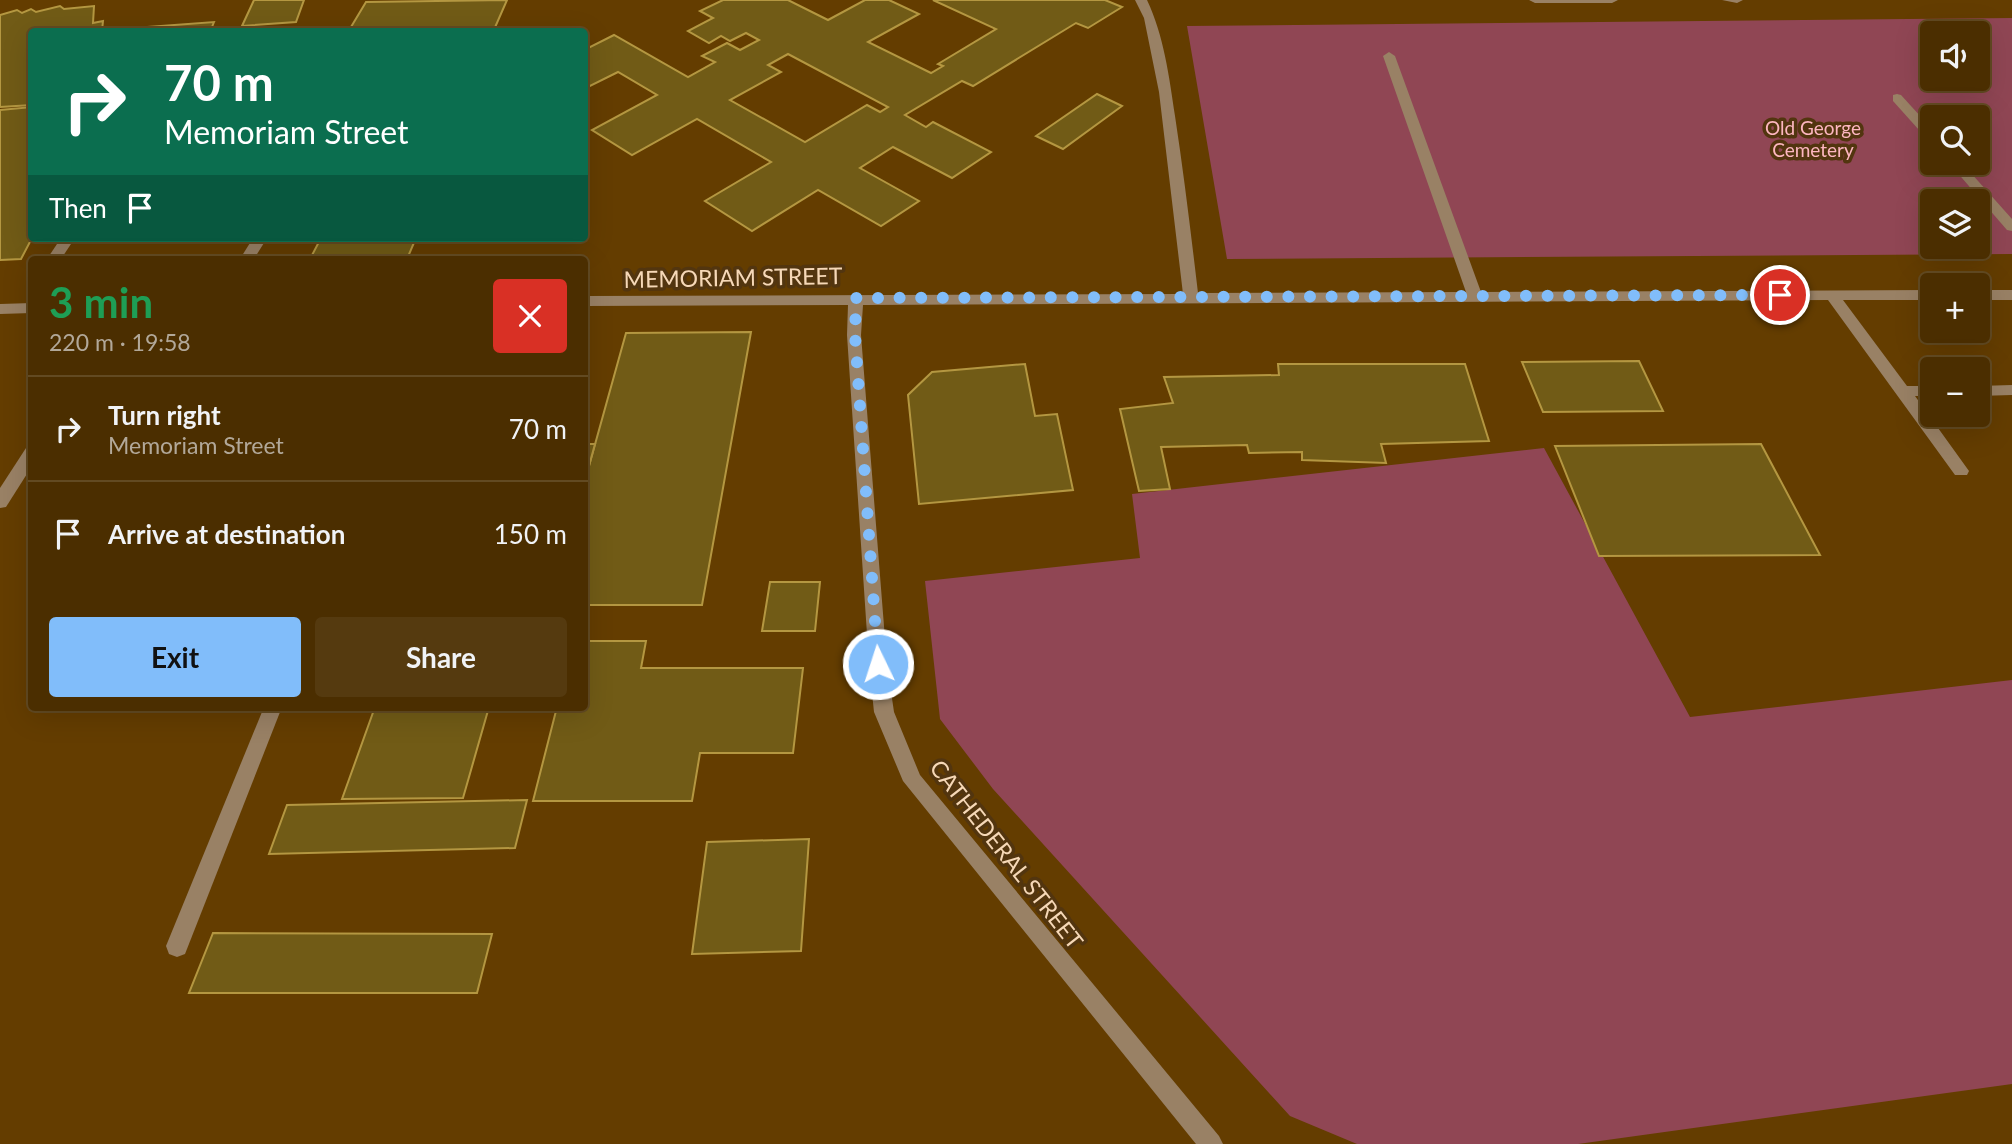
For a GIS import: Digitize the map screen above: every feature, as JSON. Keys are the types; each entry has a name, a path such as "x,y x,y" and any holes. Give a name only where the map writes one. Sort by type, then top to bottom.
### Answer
{"street":[{"path":"1141,0 1150,14 1166,103 1191,298"},
{"path":"1535,0 1612,0"},
{"path":"1728,0 1737,0"},
{"path":"1390,56 1475,296"},
{"path":"1897,97 1920,123"},
{"path":"1966,175 2012,227"},
{"path":"1832,295 1961,471"},
{"name":"MEMORIAM STREET","path":"588,301 1920,295"},
{"path":"1990,295 2012,295"},
{"name":"CATHEDERAL STREET","path":"856,298 855,349 878,664 884,712 913,781 1211,1144"},
{"path":"0,309 26,308"},
{"path":"1990,391 2012,390"},
{"path":"1902,391 1920,391"},
{"path":"0,502 28,458"},
{"path":"177,946 271,711"}],"green space":[{"name":"Old George Cemetery","path":"2012,18 2012,254 1990,254 1990,189 1920,189 1920,255 1227,259 1187,26"},
{"path":"1544,448 1690,717 2012,680 2012,1084 1578,1144 1357,1144 1290,1116 993,789 940,719 925,581 1140,558 1132,494"}],"building":[{"path":"254,0 304,0 296,22 242,26"},
{"path":"507,0 495,28 350,28 366,2"},
{"path":"723,0 788,0 828,20 865,0 889,0 919,14 868,42 931,73 943,66 938,64 996,29 933,0 1105,0 1122,7 1088,28 1076,23 973,86 962,81 905,115 926,127 933,122 991,152 952,178 893,147 860,168 919,201 881,226 818,190 752,231 705,201 771,162 697,119 632,155 592,130 657,95 618,72 588,87 588,48 614,35 688,77 715,62 702,56 727,43 740,50 759,40 746,33 730,41 721,36 709,43 688,31 713,18 700,11","holes":["788,54 888,107 880,112 867,105 805,142 730,100 781,72 768,65"]},
{"path":"60,6 64,9 94,6 93,23 103,21 102,28 28,28 28,105 0,107 0,15 17,10 22,13 31,9 36,12"},
{"path":"214,22 212,28 134,28"},
{"path":"1097,94 1122,106 1063,149 1036,136"},
{"path":"28,107 30,242 21,259 0,260 0,110"},
{"path":"319,242 414,242 408,256 312,256"},
{"path":"751,332 702,605 588,605 588,470 626,333"},
{"path":"1639,361 1663,411 1543,412 1522,362"},
{"path":"1025,364 1035,416 1057,414 1073,490 919,504 908,395 932,372"},
{"path":"1278,364 1465,364 1489,441 1381,444 1386,463 1302,460 1302,452 1249,453 1247,445 1161,447 1170,489 1139,491 1120,409 1173,403 1164,377 1279,375"},
{"path":"588,444 595,444 588,469"},
{"path":"1761,444 1820,555 1599,556 1555,446"},
{"path":"770,582 820,582 815,631 762,631"},
{"path":"588,641 646,641 641,668 803,668 793,753 700,753 692,801 533,801 556,711 588,711"},
{"path":"374,711 488,711 463,798 342,799"},
{"path":"527,800 515,848 269,854 287,805"},
{"path":"809,839 801,951 692,954 707,842"},
{"path":"213,933 492,934 477,993 189,993"}],"route":[{"path":"878,664 855,335 856,298 1780,295"}]}
